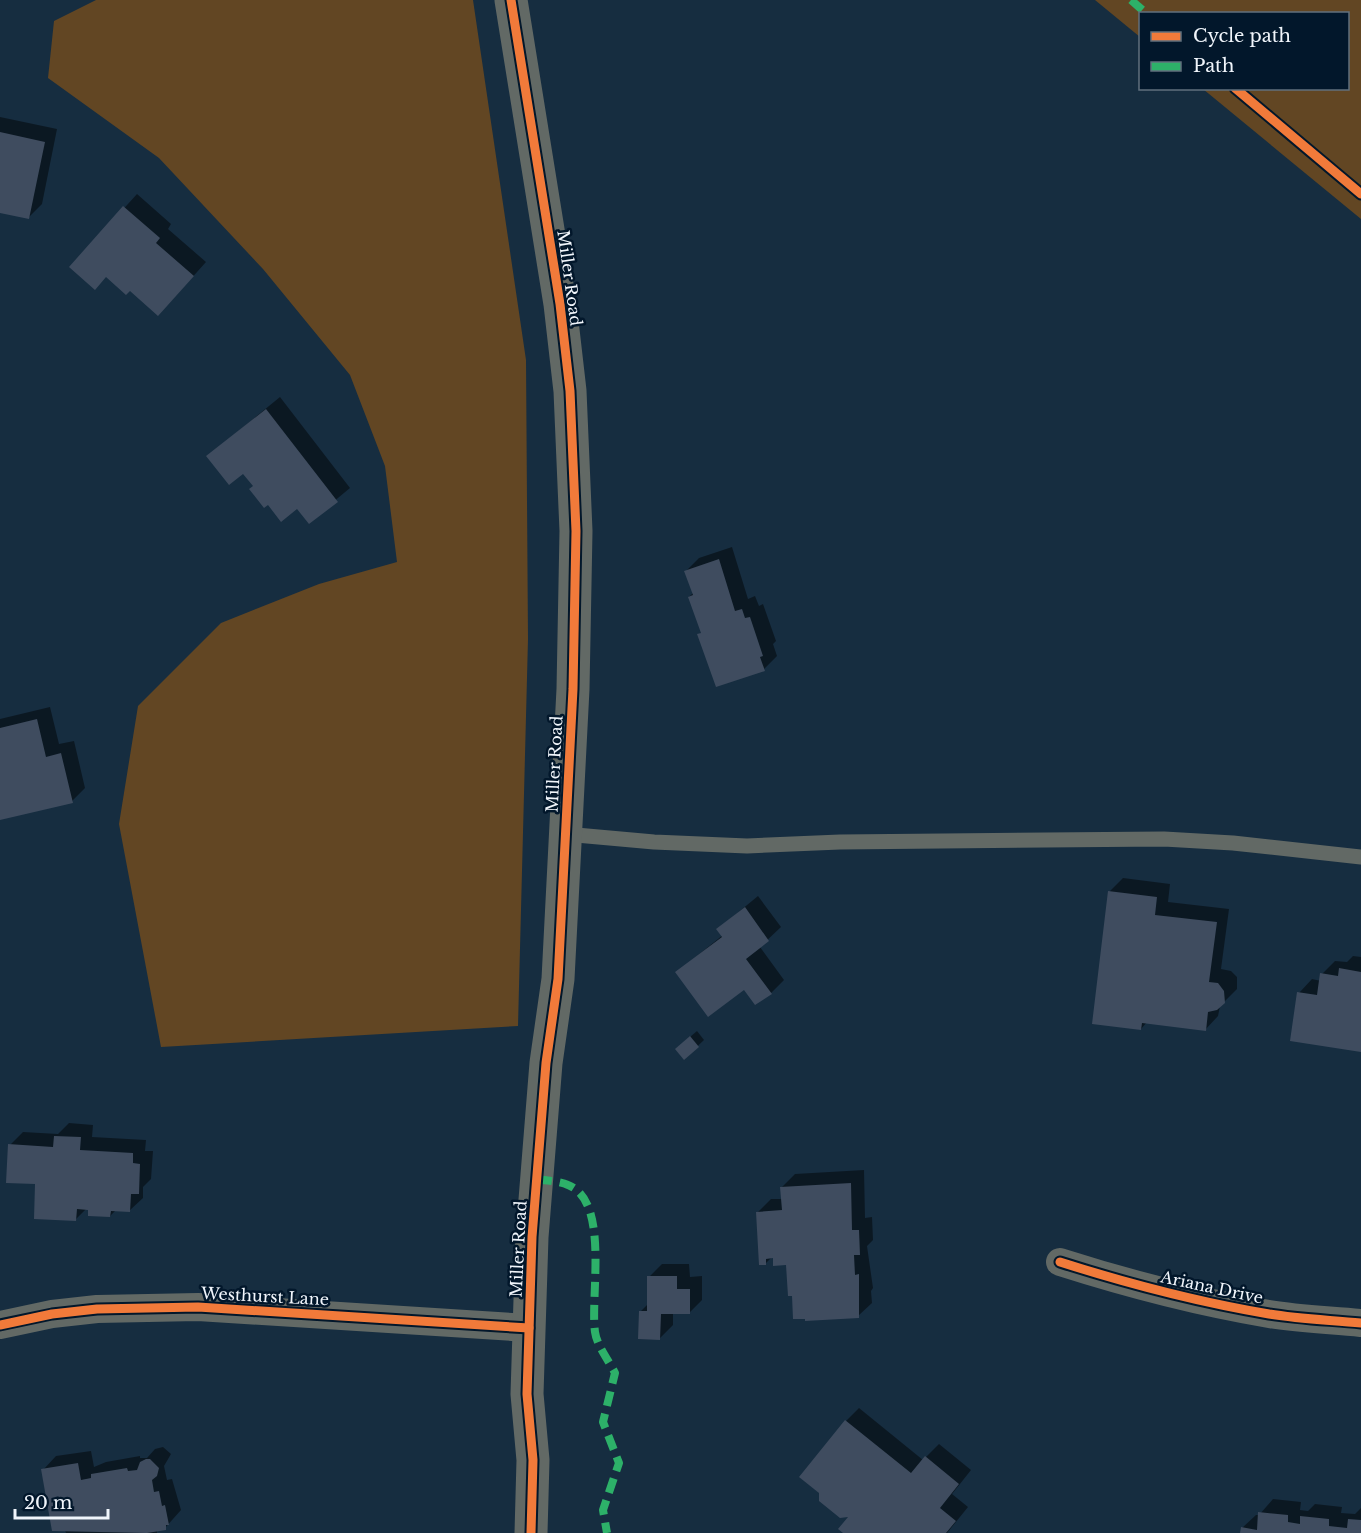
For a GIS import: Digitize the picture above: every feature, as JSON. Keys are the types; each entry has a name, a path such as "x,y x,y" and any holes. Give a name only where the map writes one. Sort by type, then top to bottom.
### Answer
{"street":[{"name":"Miller Road","path":"511,0 560,304 570,391 576,531 573,689 558,979 546,1064 532,1237 527,1394 533,1460 531,1533"},
{"name":"Ariana Drive","path":"1060,1262 1143,1288 1211,1303 1271,1315 1361,1323"},
{"name":"Westhurst Lane","path":"0,1325 52,1314 86,1310 177,1307 529,1328"}],"lane":[{"path":"566,834 654,842 747,846 840,842 1164,840 1233,843 1361,857"}],"shaded area":[{"path":"96,0 473,0 526,360 528,639 518,1026 161,1047 119,824 138,706 221,623 319,584 397,562 385,466 350,375 263,269 159,158 48,78 54,21"},
{"path":"1095,0 1361,0 1361,219 1204,90 1349,90 1349,12 1139,12 1139,36"}],"building":[{"path":"0,132 45,142 29,219 0,213"},
{"path":"123,206 160,238 156,243 194,276 158,316 130,291 126,295 106,277 95,290 69,267"},
{"path":"266,409 338,502 309,524 297,509 281,522 268,505 264,508 249,489 253,486 243,474 229,485 206,456"},
{"path":"719,559 735,611 742,609 745,618 750,617 763,656 760,657 765,671 716,687 697,634 701,633 688,597 693,595 684,571"},
{"path":"37,719 46,757 61,753 73,803 0,820 0,728"},
{"path":"1108,891 1157,897 1155,915 1217,922 1209,982 1218,983 1224,991 1225,1003 1217,1010 1208,1012 1206,1031 1142,1023 1141,1030 1092,1024"},
{"path":"745,907 769,941 746,959 772,994 755,1005 744,990 708,1017 675,972 722,937 716,929"},
{"path":"1339,968 1361,972 1361,1052 1290,1041 1297,992 1317,995 1320,973 1338,976"},
{"path":"690,1036 699,1047 684,1060 675,1049"},
{"path":"54,1136 81,1137 80,1150 133,1153 133,1163 140,1164 139,1194 131,1194 130,1212 111,1211 110,1217 88,1216 88,1210 77,1209 76,1221 34,1219 35,1184 6,1183 8,1144 53,1147"},
{"path":"851,1183 852,1230 859,1230 860,1255 854,1255 855,1275 859,1274 859,1318 805,1321 805,1319 793,1319 792,1296 788,1296 786,1265 773,1266 773,1258 766,1259 766,1265 759,1265 756,1212 782,1210 780,1187"},
{"path":"647,1276 677,1276 677,1289 690,1289 690,1314 661,1314 660,1340 638,1339 639,1311 647,1311"},
{"path":"845,1420 911,1473 925,1456 959,1484 940,1508 956,1521 946,1533 843,1533 838,1529 848,1517 840,1518 819,1501 819,1493 799,1477"},
{"path":"150,1459 159,1468 157,1476 152,1480 154,1492 159,1491 162,1506 165,1505 169,1525 166,1525 166,1530 147,1533 52,1531 41,1469 78,1463 81,1480 91,1478 91,1474 127,1468 128,1471 137,1470 140,1462"},
{"path":"1258,1512 1288,1515 1288,1522 1300,1524 1300,1516 1329,1519 1329,1526 1347,1528 1348,1519 1361,1520 1361,1533 1240,1533 1241,1527 1257,1530"}],"marked path":[{"path":"1131,0 1145,12"},
{"path":"537,1179 568,1185 581,1194 589,1210 594,1229 595,1332 615,1373 603,1422 619,1463 603,1510 607,1533"}],"cycle path":[{"path":"511,0 560,304 570,391 576,531 573,689 558,979 546,1063 532,1237 527,1394 533,1460 531,1533"},
{"path":"1237,90 1361,194"},
{"path":"1060,1262 1138,1285 1216,1304 1280,1316 1361,1323"},
{"path":"0,1325 52,1314 97,1309 198,1307 529,1328"}]}
